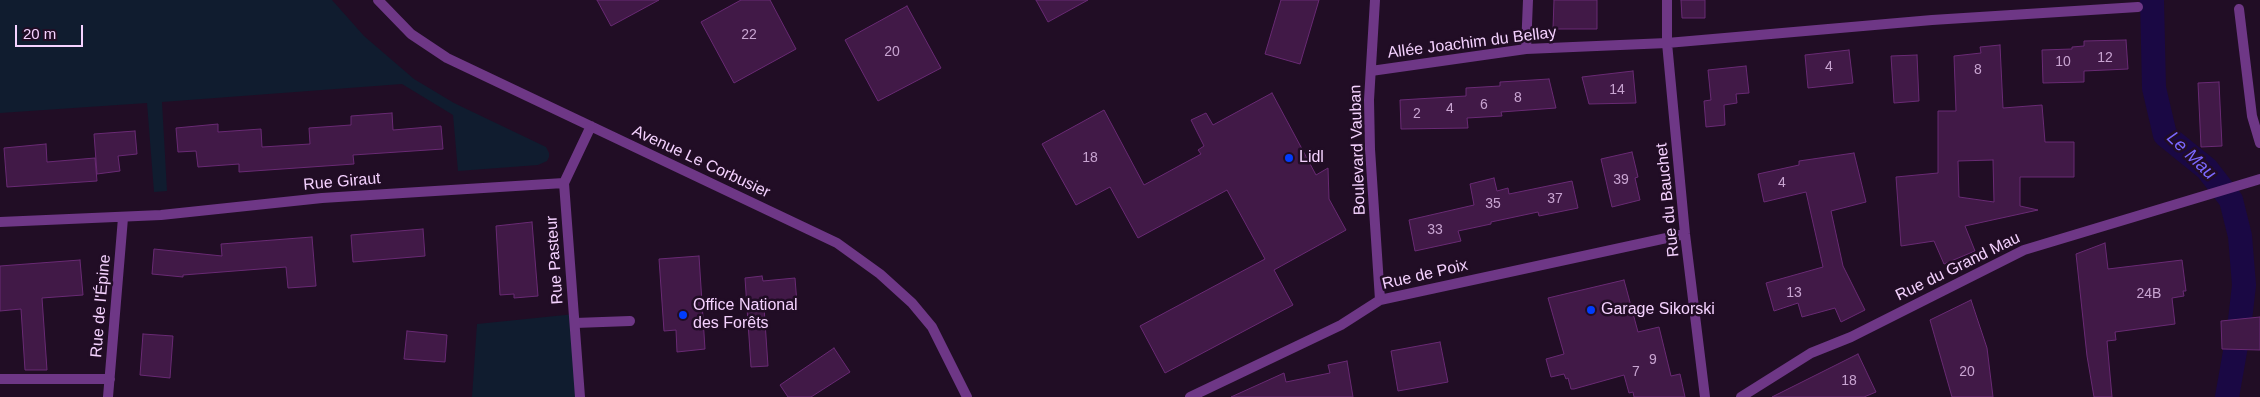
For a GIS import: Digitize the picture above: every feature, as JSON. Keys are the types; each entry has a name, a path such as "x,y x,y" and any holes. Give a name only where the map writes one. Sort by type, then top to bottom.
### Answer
{"street":[{"name":"Avenue Le Corbusier","path":"378,0 411,34 448,58 844,248 880,274 912,302 932,328 968,395"},
{"name":"Boulevard Vauban","path":"1374,0 1370,149 1380,300"},
{"path":"1526,49 1528,0"},
{"name":"Rue du Bauchet","path":"1667,0 1667,43 1685,234 1705,397"},
{"name":"Allée Joachim du Bellay","path":"1371,71 1526,49 1667,43 1932,20 2138,6"},
{"path":"2239,9 2252,116 2260,143"},
{"name":"Rue Pasteur","path":"580,397 564,183 591,126"},
{"name":"Rue du Grand Mau","path":"1741,397 1811,353 1851,337 2024,250 2260,179"},
{"name":"Rue Giraut","path":"0,222 161,216 322,198 564,183"},
{"name":"Rue de l'Épine","path":"108,397 123,218"},
{"name":"Rue de Poix","path":"1190,397 1341,325 1380,300 1685,234"},
{"path":"575,322 630,321"},
{"path":"0,379 110,379"}],"shaded area":[{"path":"0,0 332,0 364,36 414,79 454,103 546,147 549,157 547,161 538,165 458,171 453,115 402,84 162,102 167,191 154,192 147,103 0,113"},
{"path":"575,314 580,397 472,397 477,324"}],"building":[{"path":"597,0 659,0 611,26"},
{"path":"741,0 770,0 796,49 734,83 701,22"},
{"path":"1036,0 1088,0 1048,22"},
{"path":"1281,0 1319,0 1300,64 1265,54"},
{"path":"1554,0 1597,0 1597,29 1553,29"},
{"path":"1681,0 1705,0 1705,18 1682,18"},
{"path":"907,6 941,68 878,101 845,40"},
{"path":"2126,40 2128,69 2084,71 2084,82 2043,83 2042,50 2072,49 2072,47 2084,46 2084,41"},
{"path":"2000,45 2003,108 2042,105 2045,142 2074,142 2074,177 2020,177 2020,206 2038,210 1965,226 1975,251 1944,264 1934,241 1901,246 1896,177 1938,173 1938,111 1956,111 1954,56 1981,53 1980,47","holes":["1993,160 1994,202 1959,197 1958,161"]},
{"path":"1849,50 1853,83 1808,88 1805,55"},
{"path":"1917,55 1919,101 1894,103 1891,56"},
{"path":"1746,66 1749,93 1736,94 1737,103 1724,105 1725,125 1706,127 1704,101 1711,100 1708,70"},
{"path":"1633,71 1636,103 1589,104 1582,77"},
{"path":"1549,79 1556,108 1501,112 1502,116 1467,118 1468,128 1401,129 1400,100 1466,96 1466,88 1500,86 1500,82"},
{"path":"2219,82 2222,146 2201,147 2198,83"},
{"path":"1272,93 1316,175 1328,168 1329,199 1346,230 1274,270 1293,305 1165,373 1140,326 1265,259 1227,190 1138,238 1110,187 1076,205 1042,144 1104,110 1144,185 1201,154 1198,150 1204,146 1191,120 1206,113 1213,125"},
{"path":"392,113 393,130 441,126 443,149 353,155 354,164 239,172 239,164 198,167 196,151 178,152 176,128 218,124 218,132 261,129 262,147 310,144 309,128 351,125 351,116"},
{"path":"135,131 137,154 118,156 120,171 97,174 94,134"},
{"path":"46,144 47,162 95,158 97,181 7,187 4,148"},
{"path":"1632,152 1638,177 1635,178 1640,200 1612,207 1601,159"},
{"path":"1854,153 1866,202 1831,211 1843,266 1865,310 1841,322 1835,308 1802,317 1798,303 1774,311 1766,283 1823,267 1806,192 1764,202 1758,174 1799,165 1799,161"},
{"path":"1494,178 1497,191 1508,188 1509,194 1572,181 1578,208 1539,216 1538,212 1491,222 1491,224 1458,231 1461,241 1415,251 1409,220 1474,205 1470,184"},
{"path":"532,222 538,296 514,298 514,294 500,295 496,226"},
{"path":"423,229 425,256 353,262 351,235"},
{"path":"312,237 316,286 288,288 286,267 183,275 183,277 152,274 154,249 222,256 221,244"},
{"path":"2105,243 2108,269 2182,260 2186,291 2183,291 2184,296 2172,298 2175,324 2115,332 2116,340 2107,341 2112,397 2094,397 2087,356 2076,254"},
{"path":"699,256 705,349 677,352 676,330 664,331 659,259"},
{"path":"80,260 83,295 42,298 47,370 25,370 21,309 0,311 0,266"},
{"path":"762,276 763,281 795,278 797,304 764,307 768,366 751,367 745,278"},
{"path":"1624,280 1638,332 1659,327 1671,376 1680,374 1685,397 1634,397 1633,392 1629,393 1624,375 1574,389 1571,389 1568,378 1566,379 1564,374 1551,377 1546,359 1564,354 1548,298"},
{"path":"1971,300 1987,348 1993,397 1952,397 1930,320"},
{"path":"2260,317 2260,350 2222,349 2221,321"},
{"path":"407,331 447,335 445,362 404,359"},
{"path":"143,334 173,336 170,378 140,375"},
{"path":"1440,342 1448,382 1398,391 1391,351"},
{"path":"834,348 850,372 811,397 788,397 780,385"},
{"path":"1858,354 1876,392 1864,397 1772,397"},
{"path":"1347,361 1353,397 1231,397 1284,373 1286,382 1330,373 1328,365"}],"waterway":[{"name":"Le Mau","path":"2152,0 2154,88 2165,135 2207,169 2231,200 2240,236 2244,285 2239,329 2227,397"}],"place":[{"name":"Lidl","path":"1289,158"},
{"name":"Garage Sikorski","path":"1591,310"},
{"name":"Office National des Forêts","path":"683,315"}]}
